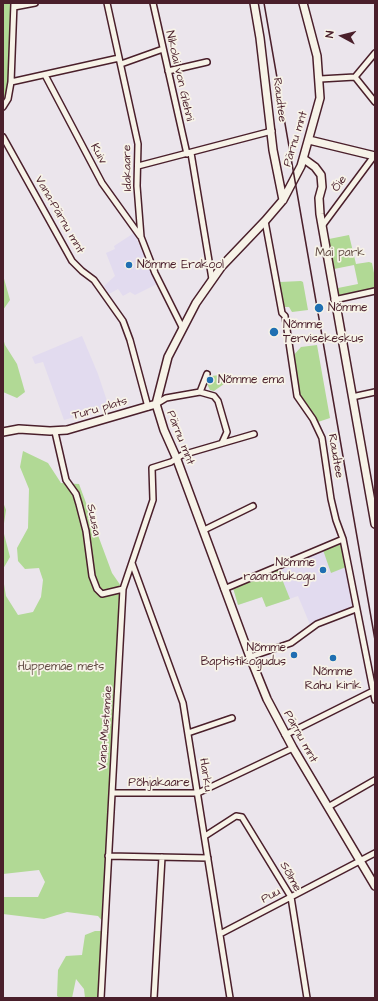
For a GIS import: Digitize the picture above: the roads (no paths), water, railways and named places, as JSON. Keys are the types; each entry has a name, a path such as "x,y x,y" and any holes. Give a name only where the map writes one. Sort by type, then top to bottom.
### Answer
{"main road":[{"name":"Raudtee","path":"254,3 272,131 273,150 283,200"},
{"name":"Pärnu mnt","path":"303,3 315,46 320,79 320,98 304,159 297,176 283,200 266,221 232,254 212,279 182,327 168,357 156,404 164,430 204,530 224,589 267,700 292,748 375,886"},
{"path":"309,140 375,155"},
{"path":"304,159 315,167 321,175 322,187 319,198 322,226 375,524"},
{"name":"Turu plats","path":"53,432 156,404"},
{"path":"3,432 19,429 53,432"}],"street":[{"path":"3,107 8,99 11,82 14,5 35,3"},
{"name":"Idakaare","path":"107,3 138,144 137,186 141,237 155,273 182,327"},
{"name":"Nikolai von Glehni","path":"153,3 189,154 212,279"},
{"path":"121,64 163,49"},
{"path":"320,79 355,77 375,53"},
{"path":"11,82 119,58"},
{"path":"168,70 207,62"},
{"name":"Kuiv","path":"45,75 102,183 141,237"},
{"path":"355,77 375,102"},
{"path":"138,166 189,154 272,131"},
{"name":"Vana-Pärnu mnt","path":"3,137 72,261 94,280 123,321 130,340 148,407"},
{"name":"Õie","path":"322,226 330,218 375,155"},
{"name":"Raudtee","path":"266,221 281,309 285,316 287,344 297,396 313,419 322,438 331,499 343,540 375,700"},
{"path":"334,300 375,291"},
{"path":"200,392 206,374"},
{"path":"156,404 166,398 200,392 214,396 218,401 227,432 222,443"},
{"path":"352,397 375,392"},
{"name":"Suusa","path":"53,432 66,480 76,494 79,504 86,531 92,576 97,589 102,594 123,589"},
{"path":"176,457 254,434"},
{"name":"Vana-Mustamäe","path":"101,998 123,589 154,500 152,468 171,462 176,457"},
{"path":"204,530 252,506"},
{"path":"224,589 343,540"},
{"name":"Harku","path":"132,563 183,703 230,998"},
{"path":"250,657 291,643 317,624 356,609"},
{"path":"285,735 373,691"},
{"path":"188,733 232,718"},
{"name":"Põhjakaare","path":"112,793 198,793 292,748"},
{"path":"328,806 375,780"},
{"name":"Sõlme","path":"205,836 236,816 242,816 291,897 307,998"},
{"name":"Puu","path":"220,934 375,853"},
{"path":"108,856 208,858"},
{"path":"154,998 162,857"}],"railway":[{"path":"264,3 375,640"}],"place":[{"name":"Nõmme Erakool","path":"129,265"},
{"name":"Nõmme","path":"319,308"},
{"name":"Nõmme Tervisekeskus","path":"274,332"},
{"name":"Nõmme ema","path":"210,380"},
{"name":"Nõmme raamatukogu","path":"323,570"},
{"name":"Nõmme Baptistikogudus","path":"294,655"},
{"name":"Nõmme Rahu kirik","path":"333,658"}],"park label":[{"name":"Mai park","path":"340,253"},
{"name":"Hüppemäe mets","path":"61,667"}]}
